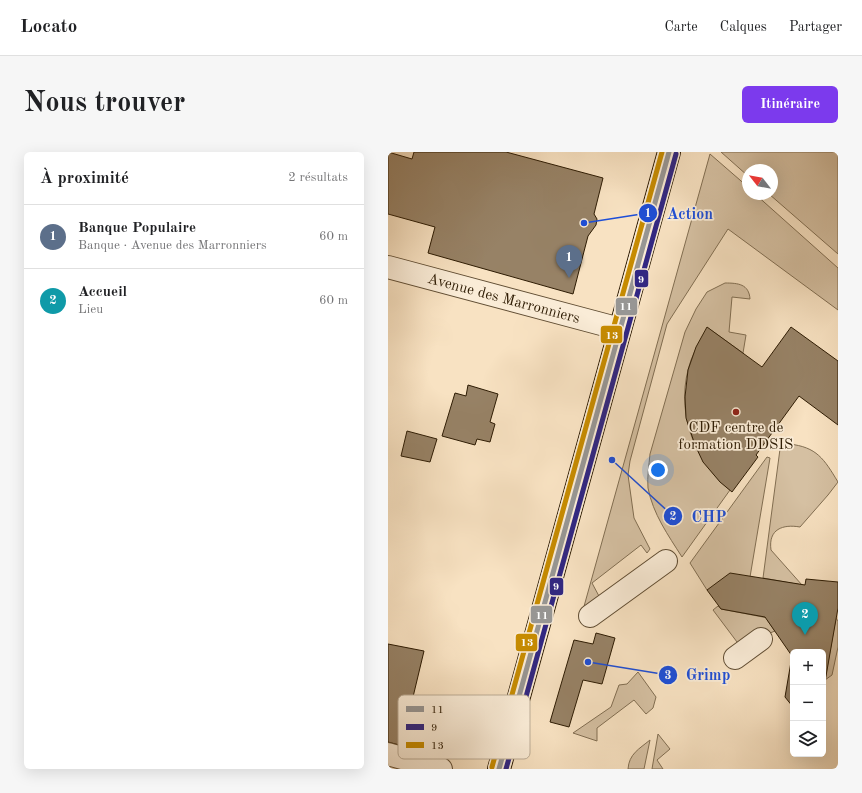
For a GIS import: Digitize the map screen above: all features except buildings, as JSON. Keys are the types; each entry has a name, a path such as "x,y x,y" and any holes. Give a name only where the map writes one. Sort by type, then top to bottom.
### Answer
{"main road":[{"path":"520,695 669,152"},
{"path":"499,769 502,759"}],"street":[{"name":"Avenue des Marronniers","path":"388,267 620,329"},
{"path":"590,616 666,561"},
{"path":"735,658 761,639"},
{"path":"388,754 398,757"},
{"path":"406,759 441,769"}],"shaded area":[{"path":"721,152 838,152 838,254 776,200 778,200 778,164 742,164 742,171"},
{"path":"710,154 742,182 742,200 762,200 838,268 838,310 728,229 667,324 630,461 628,475 634,518 650,549 647,553 641,545 592,583 600,598 583,610"},
{"path":"725,283 742,285 748,290 750,299 732,297 729,332 746,335 743,353 708,328 691,360 686,378 685,396 686,414 696,448 705,463 730,490 682,557 671,541 653,507 650,498 648,488 648,471 650,454 685,332 696,309 707,292"},
{"path":"789,444 813,451 824,461 838,482 800,527 783,527 774,533 772,537 771,550 802,585 763,578 780,449"},
{"path":"767,457 770,458 750,577 707,590 690,563"},
{"path":"825,603 838,621 838,647 832,675 826,679 835,623 823,605"},
{"path":"718,606 721,609 768,618 768,621 775,631 770,633 762,629 740,646 713,610"},
{"path":"638,672 656,697 653,708 646,714 634,700 597,728 597,741 573,733 611,707 619,685 627,684"},
{"path":"658,734 670,749 657,760 663,769 652,769"},
{"path":"650,740 644,769 628,769 632,756 638,749"}],"transit line":[{"name":"13","path":"512,695 662,152"},
{"name":"11","path":"519,695 669,152"},
{"name":"9","path":"526,695 676,154"},
{"name":"13","path":"492,767 494,759"},
{"name":"11","path":"499,769 502,759"},
{"name":"9","path":"506,769 509,759"}],"place":[{"name":"Action","path":"584,223"},
{"name":"Banque Populaire","path":"569,278"},
{"name":"CDF centre de formation DDSIS","path":"736,412"},
{"name":"CHP","path":"612,460"},
{"name":"Accueil","path":"805,635"},
{"name":"Grimp","path":"588,662"}]}
